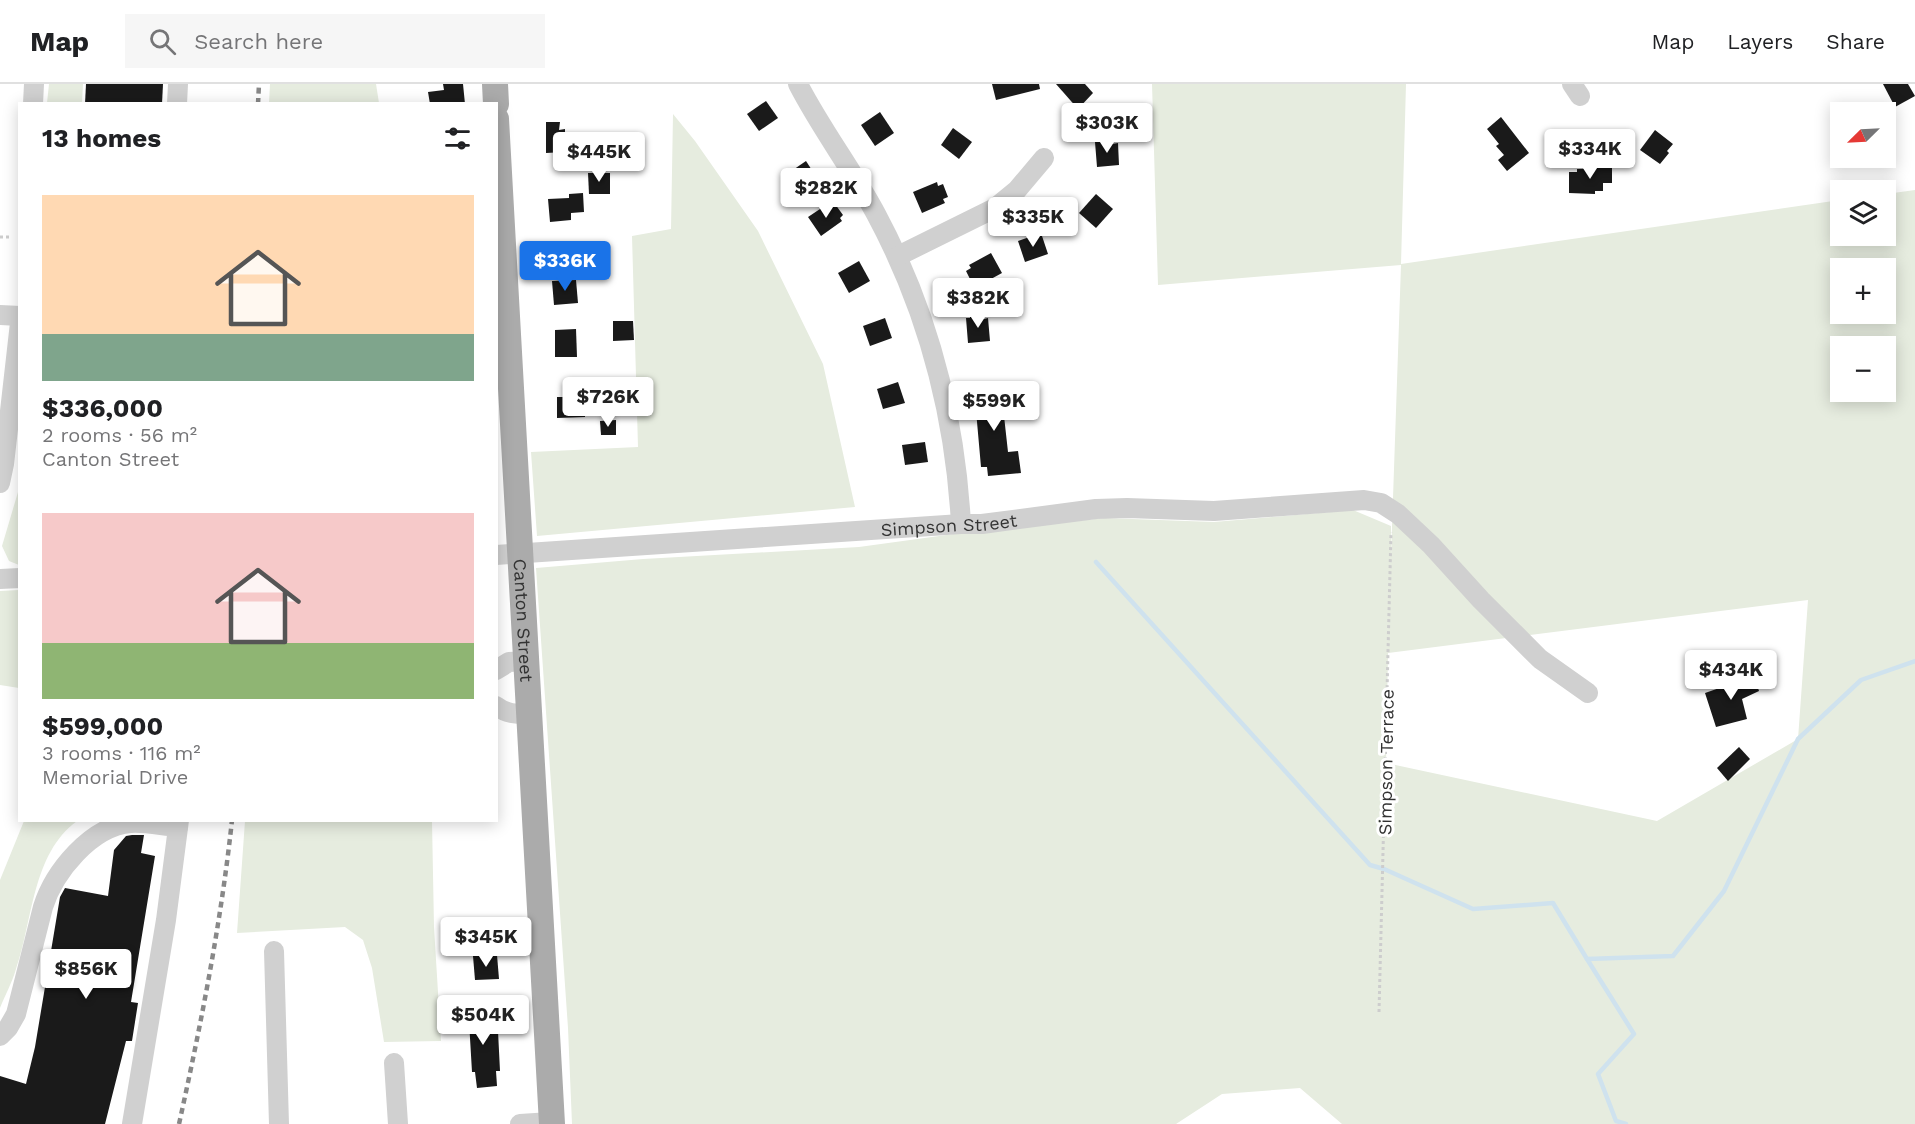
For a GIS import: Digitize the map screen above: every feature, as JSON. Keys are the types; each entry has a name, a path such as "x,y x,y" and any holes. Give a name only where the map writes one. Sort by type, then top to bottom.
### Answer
{"main road":[{"path":"495,84 496,102"},
{"name":"Canton Street","path":"498,192 508,554 526,661 552,1123"}],"street":[{"path":"33,102 34,84"},
{"path":"177,102 178,84"},
{"path":"798,84 822,128 853,173 911,285 943,388 951,429 961,524"},
{"path":"898,256 994,208 1023,184 1044,158"},
{"path":"0,315 18,316"},
{"path":"0,483 18,341"},
{"name":"Simpson Street","path":"508,554 993,523 1096,509 1215,511 1353,499 1380,503 1398,514 1431,545 1481,600 1540,659 1588,693"},
{"path":"0,579 18,578"},
{"path":"498,669 509,662 526,661"},
{"path":"498,708 511,714 528,714"},
{"path":"0,1036 16,1014 43,907 47,894 57,877 89,841 99,834 131,823 178,824 166,920 132,1124"},
{"path":"274,951 279,1124"},
{"path":"394,1063 398,1124"},
{"path":"520,1124 552,1123"}],"path":[{"path":"0,237 10,237"},
{"name":"Simpson Terrace","path":"1379,1012 1391,526 1398,514"}],"shaded area":[{"path":"49,84 83,84 82,102 47,102"},
{"path":"270,84 376,84 379,102 269,102"},
{"path":"1152,84 1406,84 1401,264 1830,201 1830,246 1896,246 1896,193 1915,190 1915,1124 1342,1124 1300,1088 1222,1094 1176,1124 572,1124 568,1028 536,568 643,559 859,547 983,530 1105,518 1214,522 1353,510 1391,526 1391,556 1401,265 1158,285","holes":["1808,600 1798,739 1657,821 1386,763 1388,653"]},
{"path":"673,114 695,141 758,231 823,364 855,507 537,536 531,452 638,447 632,236 671,229"},
{"path":"18,492 18,565 9,561 2,546"},
{"path":"18,590 18,688 0,685 0,591"},
{"path":"24,822 76,822 62,835 42,869 22,950 13,979 0,1008 0,880"},
{"path":"245,822 432,822 434,927 441,1041 384,1042 372,968 363,940 345,927 237,933"}],"building":[{"path":"86,84 163,84 162,102 85,102"},
{"path":"443,84 463,84 465,102 430,102 428,92 444,90"},
{"path":"992,84 1039,84 1040,89 996,100"},
{"path":"1056,84 1085,84 1093,93 1078,109"},
{"path":"1883,84 1908,84 1915,96 1896,106 1896,102 1892,102"},
{"path":"766,101 778,118 759,131 747,114"},
{"path":"880,112 894,133 875,146 861,125"},
{"path":"1501,117 1529,153 1507,171 1498,160 1504,155 1496,146 1499,144 1487,129"},
{"path":"546,122 560,122 559,130 565,129 565,152 546,153"},
{"path":"953,128 972,142 959,159 941,145"},
{"path":"1655,130 1673,144 1660,164 1640,150"},
{"path":"1111,141 1112,144 1118,143 1119,165 1097,167 1095,142"},
{"path":"806,161 817,178 798,191 787,174"},
{"path":"1594,166 1612,166 1612,183 1603,183 1603,191 1595,191 1595,194 1569,193 1569,172 1577,172 1577,169 1594,169"},
{"path":"588,173 610,173 610,194 589,194"},
{"path":"937,182 938,186 943,184 948,197 943,199 945,203 922,213 913,192"},
{"path":"583,193 584,212 571,213 571,220 550,222 548,199 569,198 569,194"},
{"path":"1096,194 1113,209 1096,228 1079,213"},
{"path":"829,203 831,206 835,204 843,215 840,218 842,221 821,236 808,217"},
{"path":"1041,233 1048,254 1025,262 1018,241"},
{"path":"991,253 1002,273 980,285 978,282 973,285 966,271 971,268 969,265"},
{"path":"859,261 870,281 849,293 838,273"},
{"path":"576,280 578,303 554,305 552,281"},
{"path":"984,313 984,319 988,318 990,341 968,343 966,318 970,318 970,314"},
{"path":"885,318 892,338 870,346 863,326"},
{"path":"613,321 633,321 634,340 613,341"},
{"path":"576,329 577,357 555,357 555,330"},
{"path":"898,382 905,403 883,409 877,389"},
{"path":"1007,386 1010,406 1003,407 1008,452 1018,451 1021,473 988,476 987,467 981,467 974,388"},
{"path":"557,397 585,397 585,417 557,418"},
{"path":"616,420 616,435 601,435 600,421"},
{"path":"925,442 928,462 905,465 902,445"},
{"path":"1754,676 1759,691 1742,699 1747,719 1716,727 1705,693"},
{"path":"1739,747 1750,759 1728,781 1717,768"},
{"path":"144,835 141,853 155,856 131,1002 138,1003 132,1041 126,1041 105,1124 0,1124 0,1076 26,1084 35,1047 60,897 65,888 108,896 114,850 126,836"},
{"path":"497,955 499,979 475,980 473,956"},
{"path":"487,1003 488,1023 492,1022 493,1031 498,1031 500,1071 496,1071 497,1086 477,1088 475,1072 472,1072 468,1004"}],"waterway":[{"path":"1096,562 1370,865 1384,869 1473,909 1553,903 1587,959"},
{"path":"1626,1124 1616,1121 1598,1074 1634,1034 1587,959 1673,956 1724,891 1798,739 1861,680 1915,661"}],"railway":[{"path":"258,102 259,84"},
{"path":"179,1124 210,973 232,822"}]}
